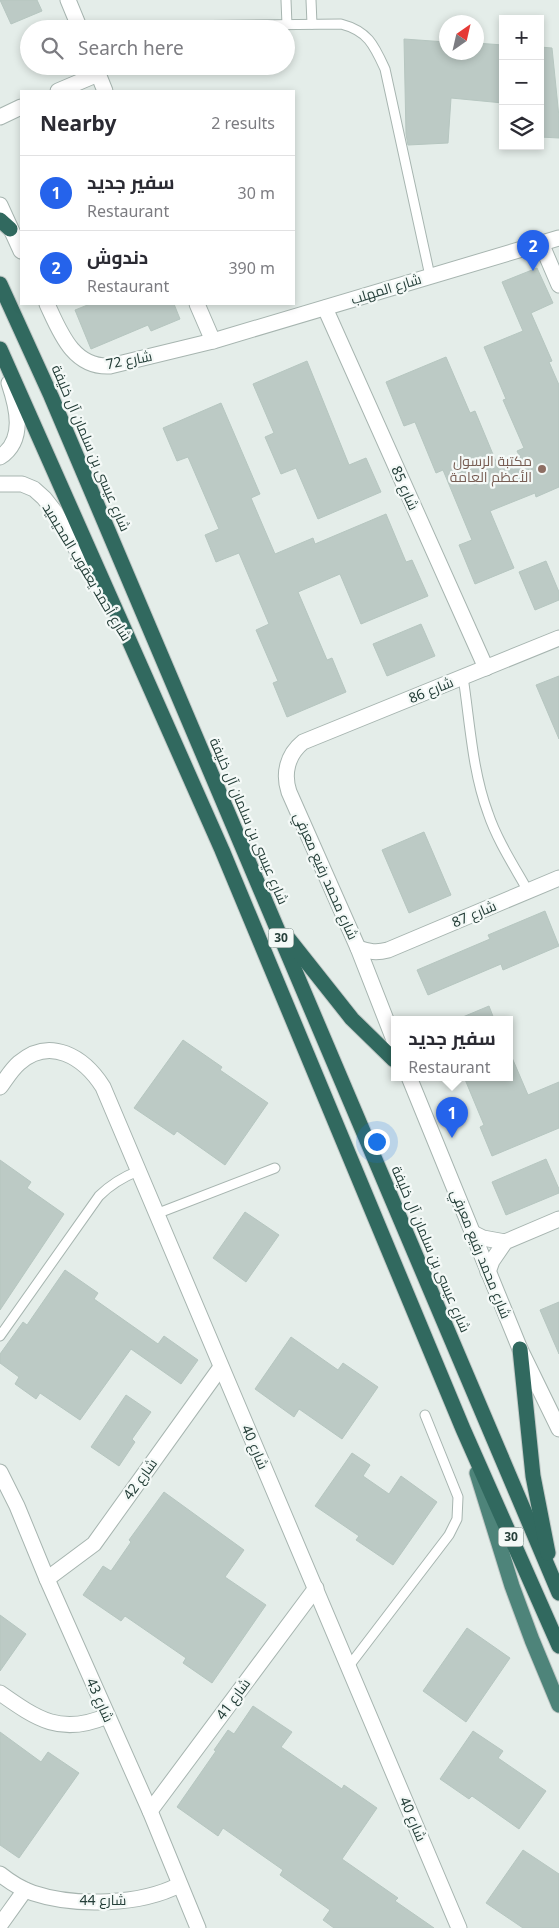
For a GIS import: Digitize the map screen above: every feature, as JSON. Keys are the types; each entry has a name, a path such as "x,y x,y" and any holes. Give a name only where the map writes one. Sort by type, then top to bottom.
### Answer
{"highway":[{"name":"شارع عيسى بن سلمان آل خليفة","path":"0,284 55,405 557,1588"},
{"name":"30","path":"0,350 222,850 463,1429 559,1646"},
{"path":"274,922 352,1019 391,1057"},
{"path":"520,1349 534,1476 557,1588"},
{"path":"463,1429 512,1586 559,1705"}],"street":[{"path":"68,0 76,20"},
{"path":"60,90 87,75"},
{"path":"98,75 105,90"},
{"path":"0,117 20,107"},
{"path":"0,205 5,224 20,249"},
{"name":"شارع المهلب","path":"213,341 559,238"},
{"path":"540,243 559,285"},
{"name":"شارع 72","path":"48,305 69,347 82,359 96,365 110,366 213,341"},
{"path":"196,305 213,341"},
{"name":"شارع 85","path":"325,308 486,668"},
{"path":"0,358 15,401 17,420 14,441 7,452 0,457"},
{"name":"شارع أحمد يعقوب المحيميد","path":"0,484 16,483 28,486 50,505 139,661"},
{"name":"شارع 86","path":"303,742 559,638"},
{"name":"شارع محمد رفيع معرفي","path":"303,742 288,763 286,772 287,784 358,948 391,1032"},
{"name":"شارع 87","path":"358,948 368,952 388,950 559,878"},
{"path":"370,977 388,950"},
{"name":"شارع 40","path":"0,1087 19,1062 41,1051 64,1052 92,1072 102,1087 316,1588 458,1928"},
{"name":"شارع محمد رفيع معرفي","path":"411,1081 520,1349 559,1429"},
{"path":"488,1272 498,1251 505,1242 559,1219"},
{"path":"472,1233 488,1239 505,1242"},
{"name":"شارع 42","path":"47,1579 94,1544 221,1367"},
{"name":"شارع 43","path":"0,1472 17,1506 47,1579 150,1811 198,1928"},
{"name":"شارع 41","path":"150,1811 316,1588"},
{"path":"0,1694 28,1714 46,1722 80,1724 107,1716"},
{"name":"شارع 44","path":"0,1874 25,1890 54,1898 113,1901 151,1897 179,1885"},
{"path":"0,1925 25,1890"}],"lane":[{"path":"286,0 287,20"},
{"path":"311,0 312,24"},
{"path":"295,24 341,24 353,27 365,34 377,52 384,69 430,276"},
{"path":"463,677 483,800 495,831 528,891"},
{"path":"156,1214 275,1168"},
{"path":"0,1336 100,1196 110,1185 138,1171"},
{"path":"349,1666 449,1535 457,1519 458,1497 425,1415"}],"building":[{"path":"0,0 37,0 42,11 11,24"},
{"path":"404,39 439,42 439,60 484,60 484,44 499,45 499,103 451,98 448,143 408,145 406,134"},
{"path":"544,47 552,48 559,117 559,138 544,137"},
{"path":"537,268 553,303 531,313 552,361 549,362 559,385 559,487 536,497 535,493 490,511 514,568 475,584 459,545 472,540 443,470 436,473 415,422 404,426 386,382 446,357 470,413 475,411 497,464 519,455 517,451 524,448 503,400 506,399 484,347 523,331 502,282"},
{"path":"88,305 174,305 180,319 151,331 148,325 91,349 75,310"},
{"path":"307,361 349,465 366,458 381,492 318,519 296,468 281,474 265,437 274,433 253,384"},
{"path":"221,403 260,494 251,498 275,554 313,538 315,544 386,514 406,562 412,560 428,596 361,624 340,574 298,592 327,660 332,658 346,692 287,717 273,683 278,681 256,630 269,624 239,553 216,562 205,535 219,529 188,457 177,461 163,428"},
{"path":"546,561 559,592 559,600 535,610 519,572"},
{"path":"421,624 435,656 387,676 373,644"},
{"path":"559,676 559,739 536,685"},
{"path":"424,832 451,895 409,913 382,850"},
{"path":"545,911 559,946 503,970 501,964 428,995 417,970 490,939 488,935"},
{"path":"489,1006 493,1016 465,1016"},
{"path":"183,1040 222,1067 220,1070 268,1103 225,1165 177,1131 174,1135 134,1108"},
{"path":"513,1060 528,1095 559,1082 559,1128 492,1156 480,1127 484,1125 466,1081 513,1081"},
{"path":"546,1159 559,1193 506,1215 492,1182"},
{"path":"0,1160 31,1182 27,1188 64,1214 0,1310"},
{"path":"245,1212 279,1235 246,1282 213,1258"},
{"path":"65,1270 98,1293 94,1299 158,1344 164,1336 198,1360 181,1384 131,1349 80,1420 40,1393 36,1399 15,1384 19,1377 0,1363 0,1354 23,1322 27,1325"},
{"path":"559,1302 559,1354 540,1310"},
{"path":"291,1337 338,1370 343,1363 378,1387 342,1439 299,1409 294,1417 255,1389"},
{"path":"126,1395 151,1412 132,1439 135,1442 119,1466 91,1447"},
{"path":"352,1453 370,1465 363,1476 389,1494 401,1476 437,1502 393,1565 356,1540 359,1536 315,1506"},
{"path":"164,1492 244,1550 225,1577 266,1605 212,1683 183,1663 186,1658 125,1616 121,1621 83,1595 103,1566 111,1571 131,1542 129,1540"},
{"path":"0,1615 26,1634 0,1671"},
{"path":"467,1628 510,1658 466,1722 423,1691"},
{"path":"253,1706 292,1732 281,1747 342,1789 344,1785 377,1808 342,1859 398,1898 395,1901 434,1928 334,1928 323,1920 330,1910 280,1875 283,1870 223,1828 218,1836 177,1807 216,1751 214,1750 228,1730 234,1734"},
{"path":"473,1731 503,1751 498,1758 546,1791 519,1829 472,1796 469,1799 440,1779"},
{"path":"0,1732 41,1762 48,1752 79,1773 19,1858 0,1845"},
{"path":"523,1850 559,1874 559,1928 523,1928 486,1903"}],"place":[{"name":"دندوش","path":"533,271"},
{"name":"مكتبة الرسول الأعظم العامة","path":"542,469"},
{"name":"سفير جديد","path":"452,1138"}]}
